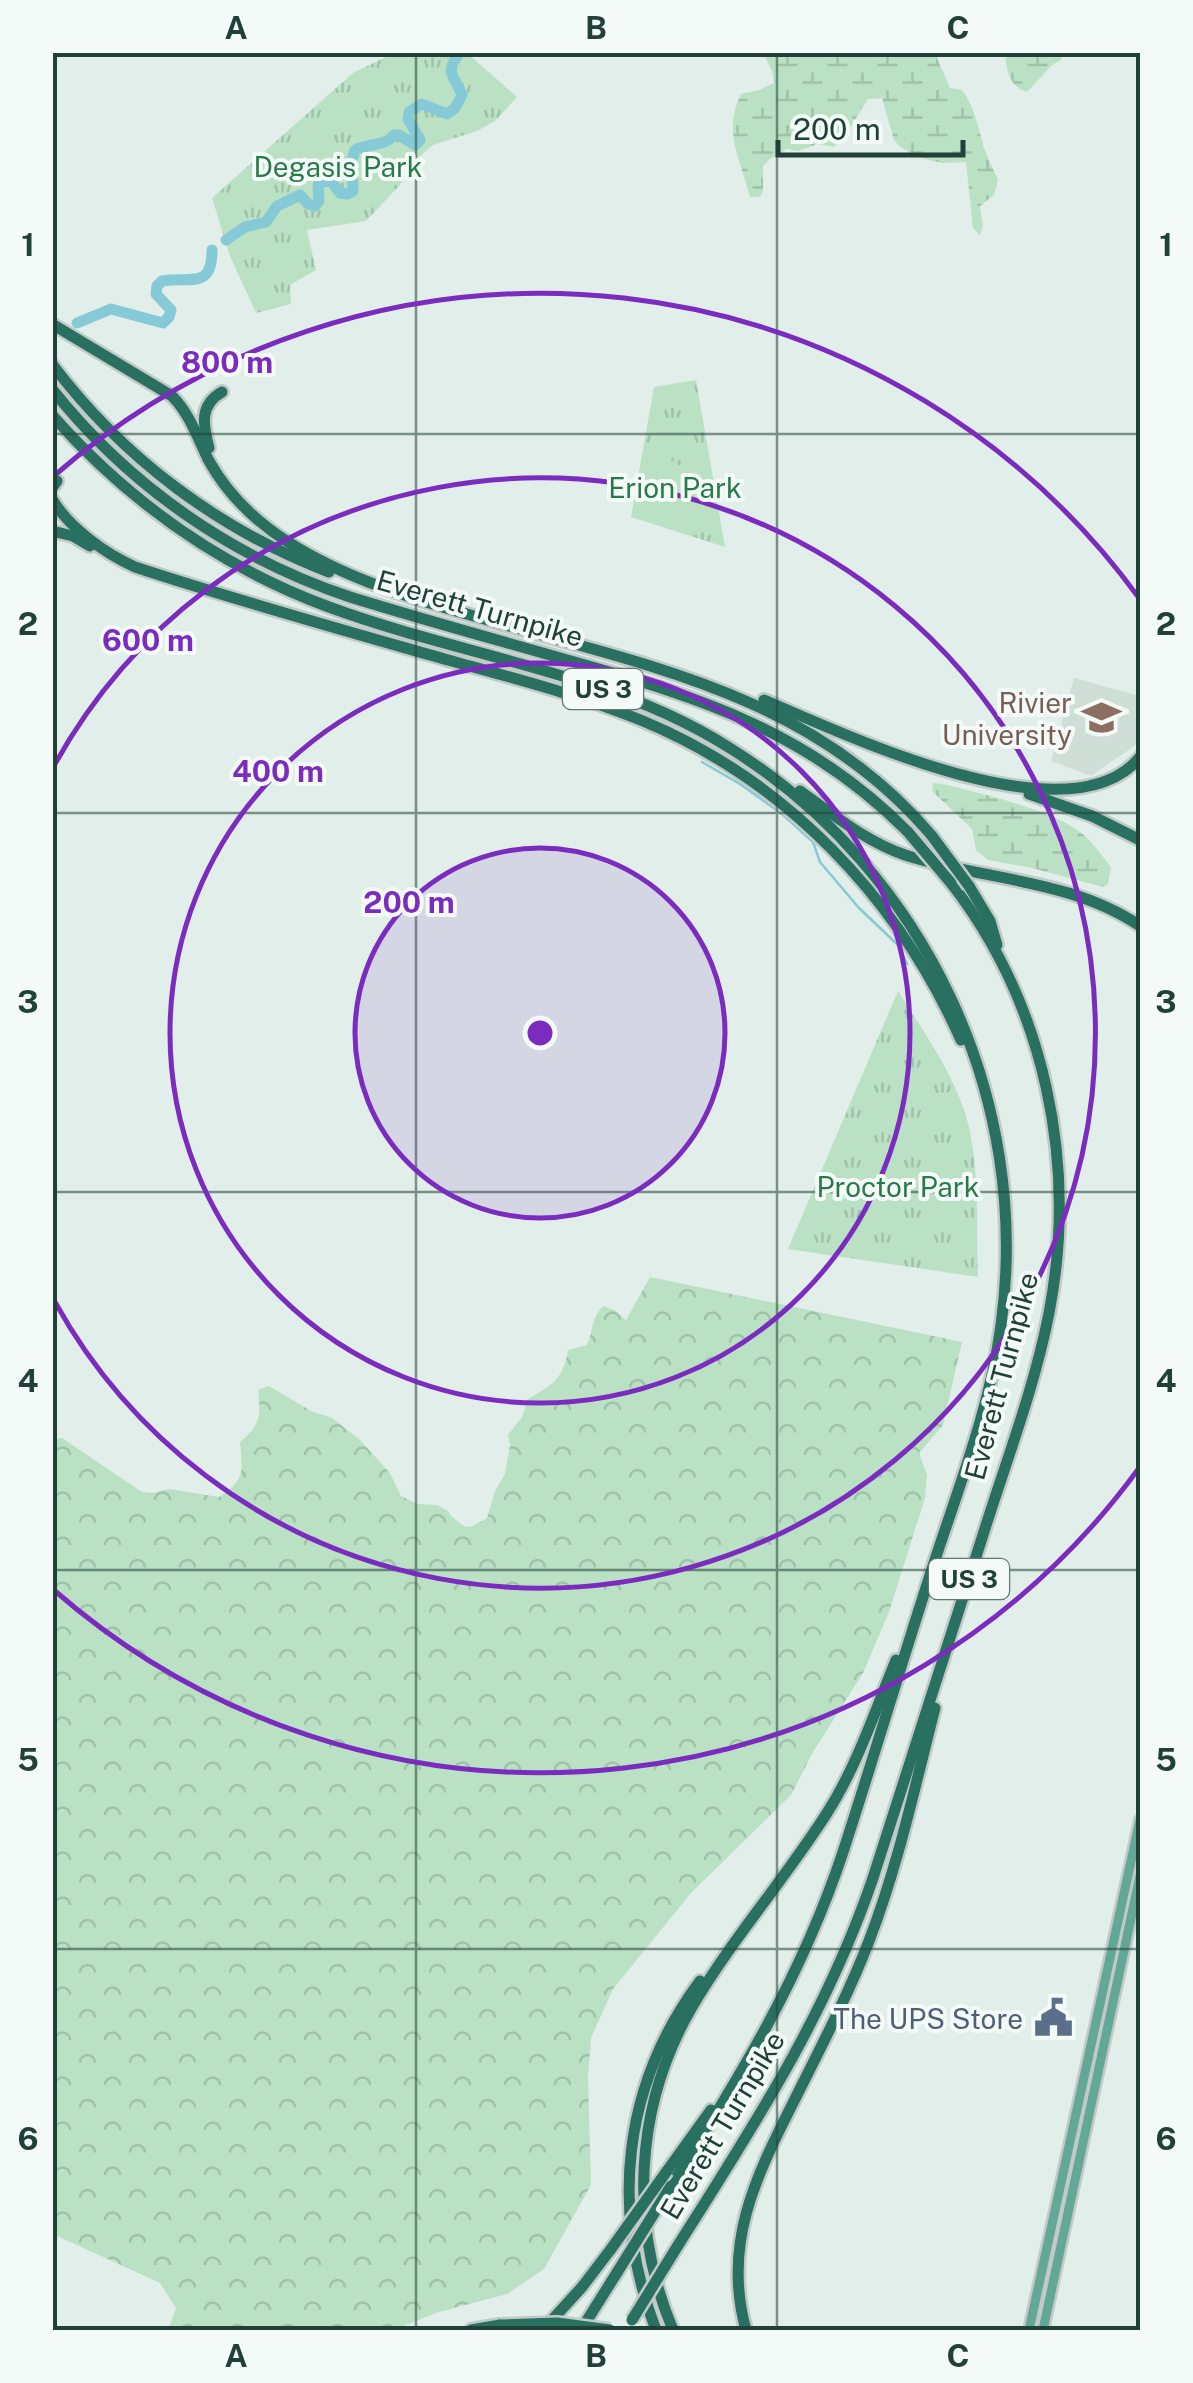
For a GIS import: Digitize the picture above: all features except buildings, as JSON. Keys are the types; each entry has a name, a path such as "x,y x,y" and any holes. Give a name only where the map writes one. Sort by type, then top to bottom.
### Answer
{"highway":[{"path":"52,324 176,400 211,465 233,496 261,523 348,574 401,595"},
{"path":"52,364 133,452 173,485 207,510 294,558 401,595 714,687 766,709 845,754 911,812 932,836 990,920 1000,959"},
{"name":"Everett Turnpike","path":"52,388 94,436 144,483 189,517 298,577 350,597 654,685 727,711 826,764 872,798 908,832 951,883 1000,959 1028,1024 1048,1094 1058,1172 1058,1244 1039,1354 874,1878 841,1963 786,2072 628,2327"},
{"path":"222,392 206,407 204,425 211,456 233,496"},
{"name":"Everett Turnpike","path":"52,415 105,470 156,513 260,578 344,612 612,692 664,713 762,770 806,804 854,851 896,904 932,960 957,1010 984,1084 997,1138 1006,1238 997,1349 979,1425 824,1905 758,2046 581,2330"},
{"path":"53,503 123,562"},
{"path":"52,532 74,536 104,555 164,576 589,701 662,729 734,770 826,842 898,925 954,1024 997,1138"},
{"path":"595,651 716,681 905,756 1086,813 1140,840"},
{"path":"714,739 764,766 882,846 916,858 1079,896 1140,926"},
{"path":"991,782 1042,790 1082,787 1117,777 1140,758"},
{"path":"746,2330 738,2270 747,2204 758,2173 847,1993 876,1920 969,1578"},
{"path":"672,2330 651,2266 643,2211 652,2110 664,2066 688,2015 838,1794 902,1647 910,1637"},
{"path":"656,2330 637,2270 629,2207 631,2156 642,2094 657,2054 682,2007 763,1904"},
{"path":"542,2330 611,2249 758,2046"},
{"path":"472,2330 556,2323 610,2330"}],"main road":[{"path":"1029,2330 1140,1820"},
{"path":"1043,2330 1140,1876"}],"shaded area":[{"name":"Rivier University","path":"1074,678 1140,696 1140,742 1091,776 1051,761"}],"green space":[{"name":"Degasis Park","path":"394,53 467,53 517,97 495,121 433,145 414,161 400,185 366,221 307,230 316,270 290,285 291,304 256,313 230,256 212,198 353,73"},
{"path":"763,53 938,53 950,88 962,90 970,104 998,180 994,195 980,206 980,235 973,228 966,162 942,163 900,147 894,140 882,98 868,99 834,147 818,144 798,151 787,149 770,159 763,166 760,197 750,197 735,146 733,121 741,94 774,83"},
{"path":"1005,53 1061,53 1061,60 1027,92 1012,82"},
{"name":"Erion Park","path":"696,380 725,547 631,517 654,387"},
{"path":"654,454 678,465 691,481 694,502 690,528 642,514"},
{"path":"933,783 1017,804 1072,827 1089,840 1111,867 1108,884 1103,887 988,860 976,850 972,829 932,791"},
{"name":"Proctor Park","path":"898,991 950,1076 969,1126 976,1190 978,1277 788,1249"},
{"path":"650,1277 962,1342 943,1425 919,1453 927,1475 925,1498 889,1612 863,1673 791,1795 691,1893 613,1989 591,2038 591,2185 544,2269 507,2294 439,2312 393,2330 168,2330 176,2308 160,2283 53,2234 53,1439 62,1438 142,1492 169,1489 219,1497 238,1479 242,1467 240,1442 258,1419 258,1390 269,1386 311,1411 332,1418 360,1440 390,1473 401,1496 417,1504 437,1505 465,1527 473,1526 487,1518 505,1474 508,1435 522,1417 528,1399 555,1380 568,1350 587,1345 603,1306 626,1320"}],"waterway":[{"path":"226,240 245,227 266,222 277,206 300,195 315,206 321,182 331,181 340,193 353,191 355,150 394,135 415,145 420,140 408,119 409,112 422,104 447,114 462,95 451,69 460,52"},
{"path":"77,323 111,309 163,323 171,310 156,294 157,286 162,281 204,276 212,250"},
{"path":"702,762 782,814 813,842 820,862 859,908 899,946 907,964"}],"place":[{"name":"Rivier University","path":"1102,718"},
{"name":"The UPS Store","path":"1053,2018"}]}
